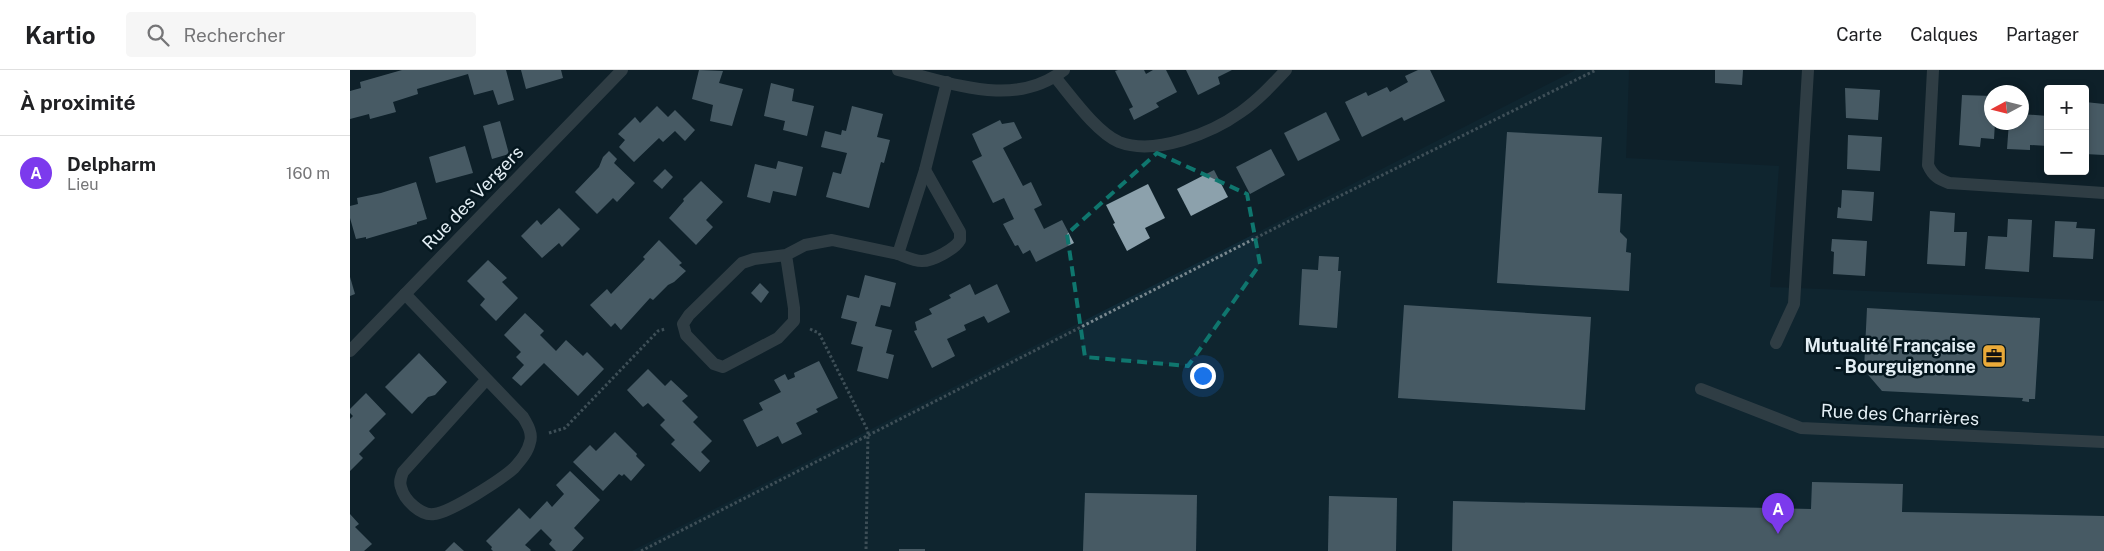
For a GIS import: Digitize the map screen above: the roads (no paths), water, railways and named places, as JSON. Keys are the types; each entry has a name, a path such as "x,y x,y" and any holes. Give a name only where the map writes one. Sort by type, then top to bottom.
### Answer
{"street":[{"name":"Rue des Vergers","path":"350,351 622,70"},
{"path":"898,70 990,91 1004,92 1030,87 1059,74 1091,119 1118,141 1134,146 1154,146 1190,138 1224,123 1256,101 1286,70"},
{"path":"1776,342 1794,304 1808,70"},
{"path":"1933,70 1928,165 1932,174 1939,180 1949,183 2104,193"},
{"path":"898,254 925,170 947,82"},
{"path":"786,256 794,308 794,321 778,338 724,366 714,364 686,335 683,324 689,315 742,263 754,259 786,256 805,246 832,240 898,254 919,261 928,260 954,247 960,240 960,232 925,170"},
{"path":"405,294 523,417 529,428 531,440 525,455 514,468 500,479 448,510 437,514 428,514 408,499 401,486 400,480 403,472 486,380"},
{"name":"Rue des Charrières","path":"1701,389 1801,428 2104,442"}],"place":[{"name":"Mutualité Française - Bourguignonne","path":"1994,356"},
{"name":"Delpharm","path":"1778,534"}]}
